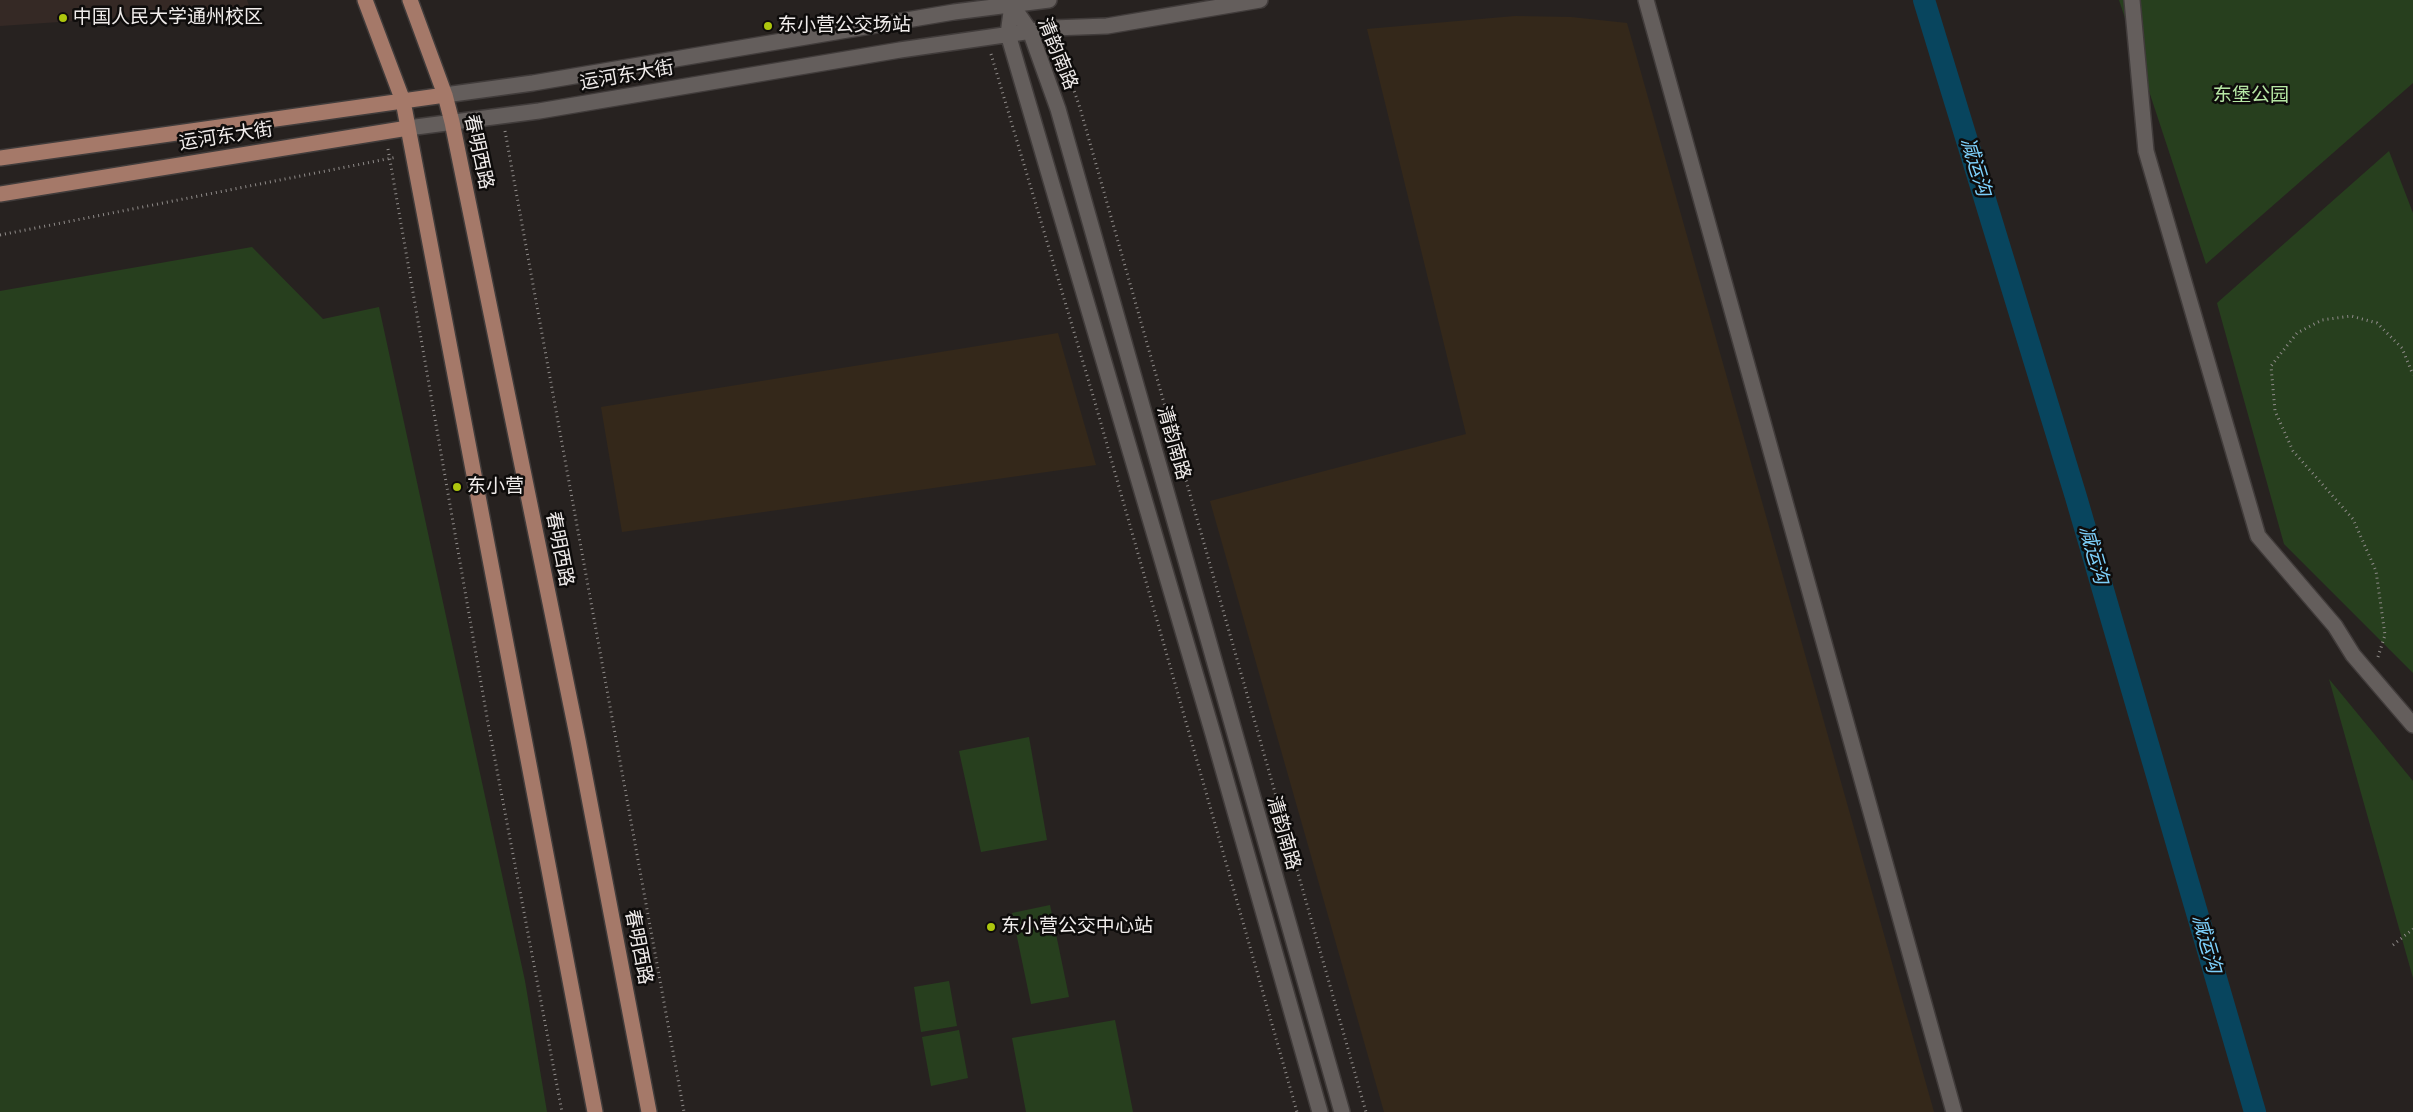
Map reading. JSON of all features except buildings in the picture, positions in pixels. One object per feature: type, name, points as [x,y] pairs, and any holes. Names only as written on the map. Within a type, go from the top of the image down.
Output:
[{"type":"main road","points":[[364,0],[403,101],[595,1112]]},
{"type":"main road","name":"春明西路","points":[[410,0],[445,95],[452,122],[578,740],[649,1112]]},
{"type":"main road","name":"运河东大街","points":[[0,158],[542,82],[954,12],[1049,0]]},
{"type":"main road","name":"运河东大街","points":[[0,194],[408,128],[539,111],[1008,34],[1053,28],[1107,26],[1260,0]]},
{"type":"main road","points":[[1646,0],[1954,1112]]},
{"type":"main road","points":[[2132,0],[2146,151],[2258,536],[2335,626],[2353,655],[2413,725]]},
{"type":"main road","name":"清韵南路","points":[[1012,5],[1030,31],[1058,109],[1342,1112]]},
{"type":"main road","name":"清韵南路","points":[[1012,5],[1008,34],[1194,668],[1320,1112]]},
{"type":"path","name":"清韵南路","points":[[1053,28],[1083,117],[1366,1112]]},
{"type":"path","points":[[986,38],[1094,399],[1297,1112]]},
{"type":"path","name":"春明西路","points":[[502,115],[684,1112]]},
{"type":"path","points":[[386,132],[488,723],[562,1112]]},
{"type":"path","points":[[0,235],[412,154]]},
{"type":"path","points":[[2372,677],[2385,635],[2376,571],[2353,519],[2293,451],[2275,411],[2271,366],[2297,333],[2322,320],[2350,316],[2377,323],[2402,348],[2413,375]]},
{"type":"path","points":[[2393,945],[2413,929]]},
{"type":"shaded area","name":"中国人民大学通州校区","points":[[0,0],[247,0],[250,9],[0,26]]},
{"type":"shaded area","points":[[1515,16],[1571,17],[1627,23],[1934,1112],[1384,1112],[1210,501],[1466,434],[1367,29]]},
{"type":"shaded area","points":[[1058,333],[1096,465],[622,532],[601,407]]},
{"type":"green space","name":"东堡公园","points":[[2119,0],[2413,0],[2413,83],[2206,264]]},
{"type":"green space","points":[[2389,151],[2413,213],[2413,673],[2284,544],[2217,303]]},
{"type":"green space","points":[[252,247],[323,319],[379,307],[525,981],[547,1112],[0,1112],[0,291]]},
{"type":"green space","points":[[2329,679],[2413,781],[2413,978]]},
{"type":"green space","points":[[1029,737],[1047,840],[981,852],[959,751]]},
{"type":"green space","points":[[1050,905],[1069,997],[1031,1004],[1012,913]]},
{"type":"green space","points":[[949,981],[957,1026],[921,1032],[914,987]]},
{"type":"green space","points":[[1115,1020],[1133,1112],[1026,1112],[1012,1038]]},
{"type":"green space","points":[[959,1030],[968,1078],[931,1086],[922,1037]]},
{"type":"waterway","name":"减运沟","points":[[1924,0],[2076,497],[2255,1112]]},
{"type":"place","name":"中国人民大学通州校区","points":[[63,18]]},
{"type":"place","name":"东小营公交场站","points":[[768,26]]},
{"type":"place","name":"东小营","points":[[457,487]]},
{"type":"place","name":"东小营公交中心站","points":[[991,927]]}]
